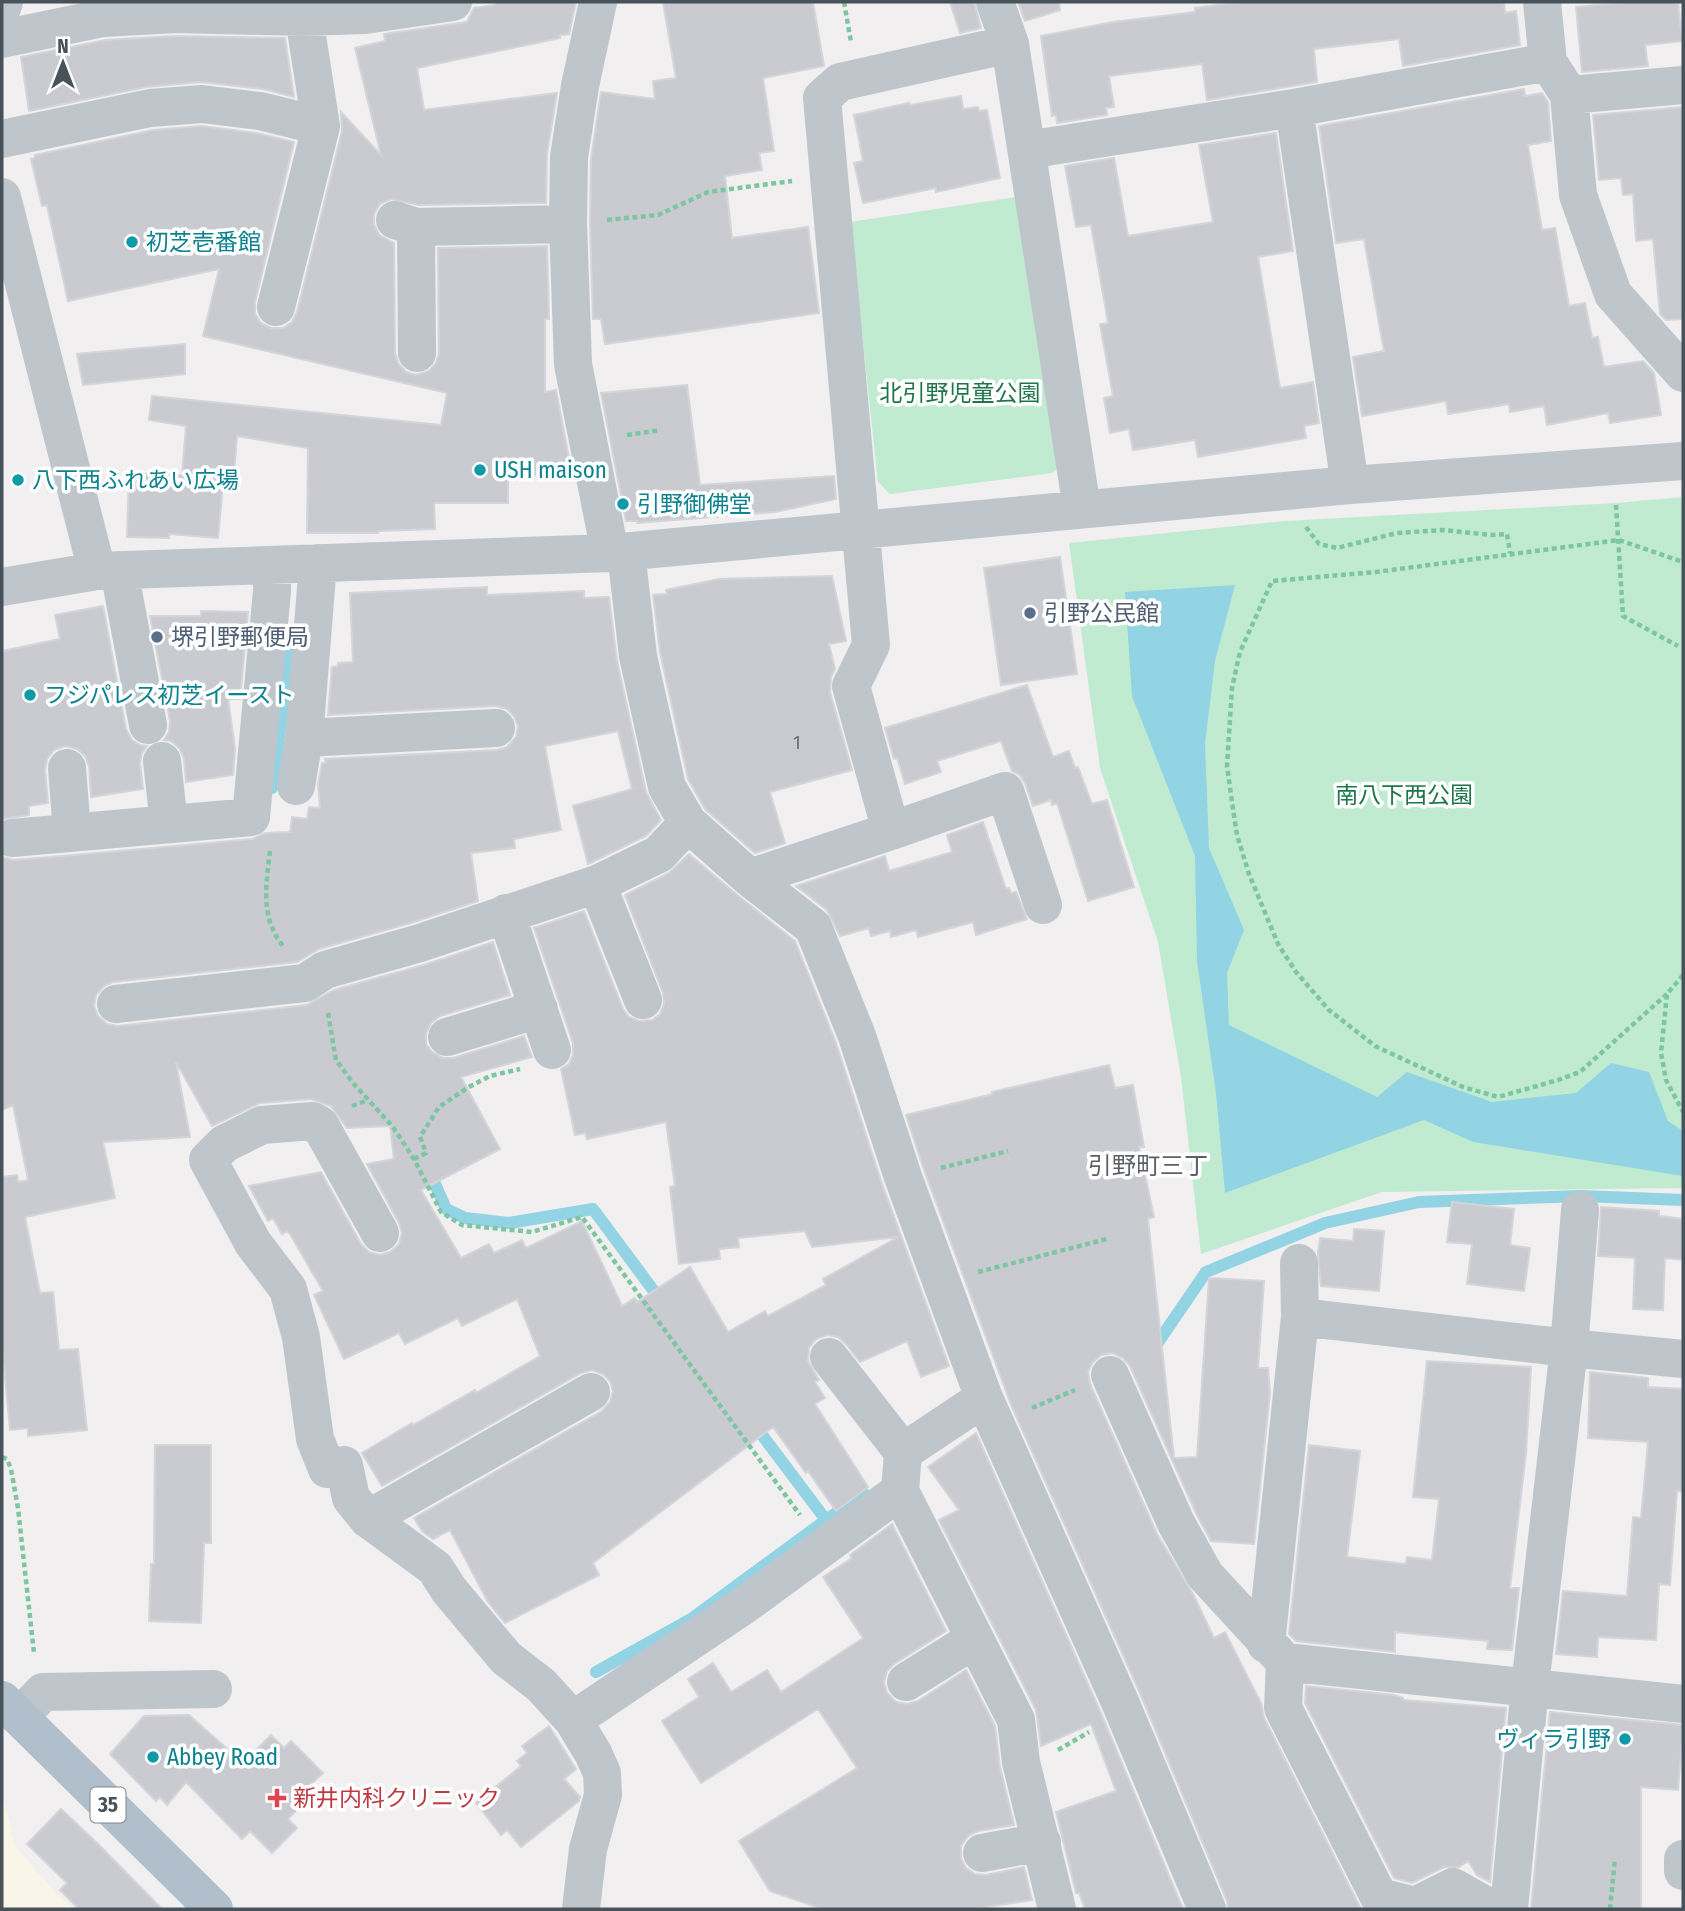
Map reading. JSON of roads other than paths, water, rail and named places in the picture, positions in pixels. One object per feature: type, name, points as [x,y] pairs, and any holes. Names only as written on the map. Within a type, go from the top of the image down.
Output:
[{"type":"main road","name":"35","points":[[21,1703],[214,1909]]},
{"type":"street","points":[[2,8],[4,2]]},
{"type":"street","points":[[2,39],[103,18],[176,14],[304,17],[365,15],[453,2]]},
{"type":"street","points":[[598,2],[580,86],[569,157],[568,224],[573,364],[618,553],[667,787],[688,823],[750,878],[813,927],[857,1036],[940,1282],[990,1411],[1120,1702],[1207,1909]]},
{"type":"street","points":[[995,2],[1010,44],[1082,509]]},
{"type":"street","points":[[1542,2],[1548,62],[1569,95],[1578,195],[1613,294],[1683,373]]},
{"type":"street","points":[[276,307],[321,127],[304,17]]},
{"type":"street","points":[[891,831],[851,686],[871,645],[822,98],[840,82],[1010,44]]},
{"type":"street","points":[[1027,150],[1294,108],[1548,62]]},
{"type":"street","points":[[1569,95],[1683,85]]},
{"type":"street","points":[[2,139],[150,108],[202,104],[260,111],[321,127]]},
{"type":"street","points":[[1294,108],[1350,485]]},
{"type":"street","points":[[2,197],[108,571],[148,725]]},
{"type":"street","points":[[417,353],[405,224],[568,224]]},
{"type":"street","points":[[2,587],[108,571],[618,553],[1350,485],[1683,461]]},
{"type":"street","points":[[296,786],[304,738],[318,563]]},
{"type":"street","points":[[12,838],[251,817],[272,591],[272,565]]},
{"type":"street","points":[[304,738],[496,728]]},
{"type":"street","points":[[162,761],[169,824]]},
{"type":"street","points":[[67,768],[72,833]]},
{"type":"street","points":[[750,878],[1005,791],[1043,905]]},
{"type":"street","points":[[116,1004],[305,983],[325,970],[420,943],[597,884],[659,853],[688,823]]},
{"type":"street","points":[[597,884],[643,1000]]},
{"type":"street","points":[[506,913],[539,1009],[538,1058]]},
{"type":"street","points":[[447,1037],[539,1009]]},
{"type":"street","points":[[380,1233],[320,1125],[313,1121],[262,1125],[223,1144],[208,1160],[253,1243],[288,1289],[300,1337],[315,1439],[327,1469],[344,1465],[351,1498],[368,1519],[435,1568],[449,1590],[506,1658],[541,1685],[573,1720],[593,1753],[602,1773],[603,1795],[587,1849],[582,1909]]},
{"type":"street","points":[[1510,1909],[1530,1686],[1569,1348],[1580,1210]]},
{"type":"street","points":[[1299,1263],[1300,1317],[1275,1653],[1283,1708],[1379,1897],[1415,1906],[1453,1887],[1492,1909]]},
{"type":"street","points":[[1300,1317],[1683,1359]]},
{"type":"street","points":[[830,1357],[903,1452],[900,1491],[1016,1720],[1021,1762],[1057,1909]]},
{"type":"street","points":[[1110,1375],[1176,1523],[1205,1575],[1275,1653],[1683,1704]]},
{"type":"street","points":[[368,1519],[591,1392]]},
{"type":"street","points":[[903,1452],[990,1411]]},
{"type":"street","points":[[573,1720],[743,1605],[900,1491]]},
{"type":"street","points":[[906,1682],[975,1639]]},
{"type":"street","points":[[21,1703],[213,1689]]},
{"type":"street","points":[[982,1853],[1042,1842]]},
{"type":"street","points":[[1683,1859],[1683,1871]]},
{"type":"water","points":[[1235,585],[1215,661],[1205,744],[1209,848],[1244,930],[1227,973],[1229,1025],[1377,1097],[1407,1072],[1492,1102],[1576,1093],[1611,1063],[1649,1072],[1668,1121],[1683,1131],[1683,1176],[1473,1142],[1424,1120],[1225,1193],[1216,1093],[1197,961],[1195,856],[1132,696],[1125,592]]},
{"type":"waterway","points":[[272,788],[291,649]]},
{"type":"waterway","points":[[428,1168],[446,1209],[465,1218],[509,1223],[593,1209],[662,1302]]},
{"type":"waterway","points":[[1152,1351],[1206,1272],[1325,1223],[1419,1202],[1581,1196],[1683,1200]]},
{"type":"waterway","points":[[753,1423],[826,1520],[864,1494]]},
{"type":"waterway","points":[[596,1672],[691,1619],[826,1520]]},
{"type":"place","name":"初芝壱番館","points":[[132,242]]},
{"type":"place","name":"USH maison","points":[[480,470]]},
{"type":"place","name":"八下西ふれあい広場","points":[[18,480]]},
{"type":"place","name":"引野御佛堂","points":[[623,504]]},
{"type":"place","name":"引野公民館","points":[[1030,613]]},
{"type":"place","name":"堺引野郵便局","points":[[157,637]]},
{"type":"place","name":"フジパレス初芝イースト","points":[[30,695]]},
{"type":"place","name":"ヴィラ引野","points":[[1625,1739]]},
{"type":"place","name":"Abbey Road","points":[[153,1757]]},
{"type":"place","name":"新井内科クリニック","points":[[277,1798]]},
{"type":"district","name":"引野町三丁","points":[[1148,1166]]},
{"type":"park label","name":"北引野児童公園","points":[[960,393]]},
{"type":"park label","name":"南八下西公園","points":[[1404,795]]}]
